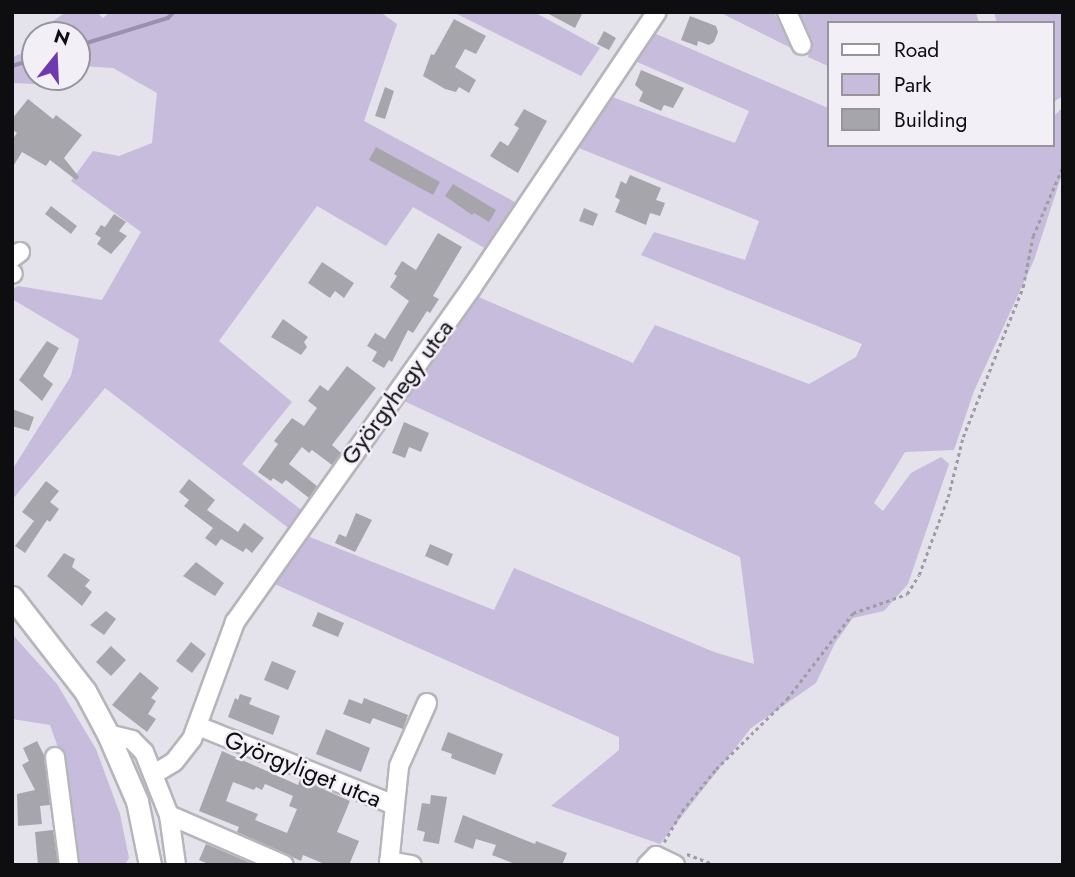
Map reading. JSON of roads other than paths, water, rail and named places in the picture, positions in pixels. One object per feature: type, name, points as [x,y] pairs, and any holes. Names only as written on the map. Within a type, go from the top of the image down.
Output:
[{"type":"main road","points":[[12,597],[77,680],[108,734],[137,802],[145,864]]},
{"type":"street","name":"Györgyhegy utca","points":[[154,774],[183,753],[198,726],[234,622],[472,287],[657,12]]},
{"type":"street","points":[[787,12],[802,45]]},
{"type":"street","points":[[395,805],[399,766],[427,703]]},
{"type":"street","name":"Györgyliget utca","points":[[198,726],[395,805],[389,863]]},
{"type":"street","points":[[108,734],[132,740],[144,752],[169,814],[176,865]]},
{"type":"street","points":[[55,757],[69,865]]},
{"type":"street","points":[[169,814],[284,865]]},
{"type":"street","points":[[651,860],[675,865]]},
{"type":"street","points":[[389,863],[412,865]]},
{"type":"waterway","points":[[91,42],[168,18],[174,12]]},
{"type":"waterway","points":[[12,66],[21,63]]}]
